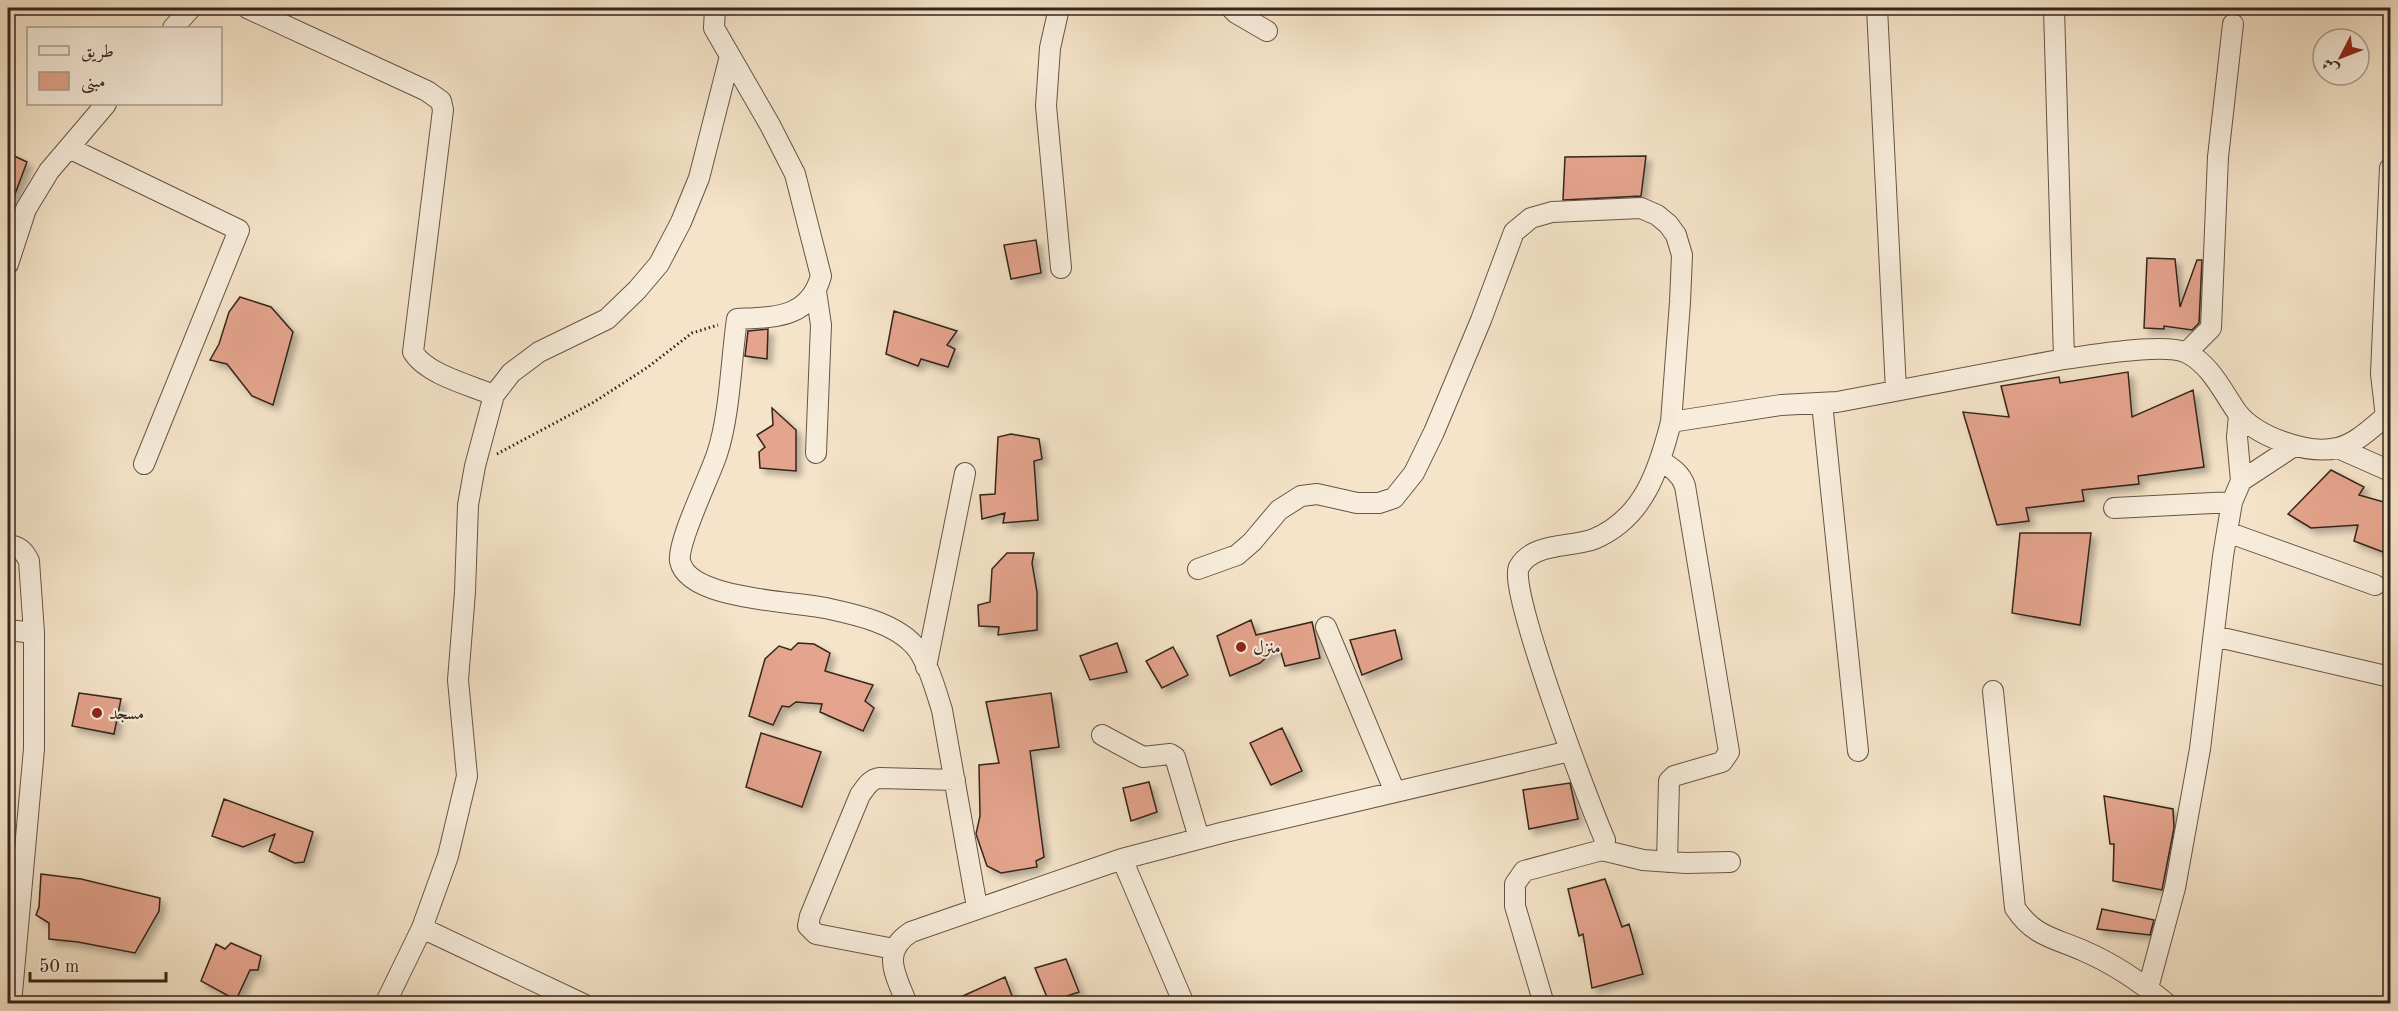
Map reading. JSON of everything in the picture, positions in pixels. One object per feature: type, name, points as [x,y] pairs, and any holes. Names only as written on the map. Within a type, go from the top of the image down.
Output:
[{"type":"street","points":[[174,27],[191,8]]},
{"type":"street","points":[[247,8],[427,91],[441,101],[443,110],[413,352],[419,362],[432,370],[494,395]]},
{"type":"street","points":[[715,8],[714,28],[770,125],[795,174],[821,276],[816,291],[807,303],[793,312],[772,317],[737,319],[718,452],[685,538],[680,553],[681,562],[692,578],[724,593],[829,608],[883,625],[915,646],[935,687],[942,710],[978,907]]},
{"type":"street","points":[[1059,8],[1050,48],[1047,106],[1061,267]]},
{"type":"street","points":[[1231,8],[1236,14],[1267,31]]},
{"type":"street","points":[[1877,8],[1896,390]]},
{"type":"street","points":[[2054,8],[2064,359]]},
{"type":"street","points":[[2187,352],[2211,328],[2218,157],[2234,24]]},
{"type":"street","points":[[385,1004],[422,928],[448,856],[467,776],[458,680],[465,592],[468,505],[475,466],[494,395],[511,373],[539,352],[607,319],[637,290],[659,264],[681,222],[699,178],[730,56]]},
{"type":"street","points":[[8,264],[26,209],[49,171],[105,105]]},
{"type":"street","points":[[69,148],[239,230],[144,464]]},
{"type":"street","points":[[1671,422],[1781,405],[1822,403],[2064,359],[2162,349],[2187,352],[2208,371],[2239,415],[2264,433],[2294,446],[2316,449],[2338,448],[2363,435],[2388,415],[2381,374],[2391,168]]},
{"type":"street","points":[[1198,569],[1237,555],[1252,542],[1279,510],[1301,496],[1317,494],[1357,503],[1379,503],[1394,498],[1414,473],[1434,432],[1481,320],[1514,232],[1530,218],[1552,212],[1641,208],[1657,215],[1677,235],[1682,255],[1671,422],[1661,461],[1650,487],[1613,529],[1593,539],[1540,550],[1528,557],[1518,568],[1517,585],[1570,751],[1605,840],[1602,850]]},
{"type":"street","points":[[816,291],[821,325],[816,453]]},
{"type":"street","points":[[1822,403],[1858,751]]},
{"type":"street","points":[[2148,988],[2164,936],[2182,852],[2200,748],[2227,532],[2232,502],[2241,481],[2237,437],[2239,415]]},
{"type":"street","points":[[2241,481],[2294,446]]},
{"type":"street","points":[[2338,448],[2391,471]]},
{"type":"street","points":[[1661,461],[1673,468],[1683,479],[1685,486],[1729,752],[1722,762],[1674,776],[1669,781],[1666,862]]},
{"type":"street","points":[[926,667],[965,473]]},
{"type":"street","points":[[2114,508],[2232,502]]},
{"type":"street","points":[[2227,532],[2375,585]]},
{"type":"street","points":[[8,545],[16,546],[25,553],[29,561],[34,633],[34,749],[24,874],[11,957],[11,1004]]},
{"type":"street","points":[[1326,627],[1395,792]]},
{"type":"street","points":[[8,630],[34,633]]},
{"type":"street","points":[[2214,636],[2391,677]]},
{"type":"street","points":[[1994,691],[2015,908],[2024,921],[2044,936],[2083,951],[2148,988],[2167,1004]]},
{"type":"street","points":[[1102,735],[1143,758],[1170,754],[1175,757],[1199,838]]},
{"type":"street","points":[[907,1004],[892,962],[894,949],[901,938],[911,932],[1122,859],[1199,838],[1570,751]]},
{"type":"street","points":[[894,949],[816,934],[808,926],[810,916],[860,795],[867,784],[880,778],[955,780]]},
{"type":"street","points":[[1544,1004],[1515,906],[1515,884],[1524,871],[1602,850],[1643,860],[1730,862]]},
{"type":"street","points":[[1122,859],[1184,1004]]},
{"type":"street","points":[[422,928],[583,1004]]},
{"type":"path","points":[[475,466],[594,402],[648,367],[692,333],[737,319]]},
{"type":"building","points":[[8,153],[27,162],[9,210],[8,210]]},
{"type":"building","points":[[1646,156],[1641,196],[1563,200],[1565,157]]},
{"type":"building","points":[[1036,240],[1041,273],[1011,279],[1004,245]]},
{"type":"building","points":[[2147,258],[2175,259],[2180,307],[2197,260],[2202,260],[2199,323],[2192,330],[2164,326],[2164,329],[2144,328]]},
{"type":"building","points":[[240,297],[271,307],[293,332],[273,405],[252,396],[227,364],[210,360],[219,344],[229,312]]},
{"type":"building","points":[[894,311],[957,331],[947,345],[955,349],[948,367],[921,359],[918,366],[886,354]]},
{"type":"building","points":[[768,329],[767,359],[745,356],[748,331]]},
{"type":"building","points":[[2128,372],[2132,417],[2193,390],[2204,467],[2138,476],[2139,484],[2082,490],[2084,501],[2026,508],[2029,521],[1997,525],[1963,412],[2009,417],[2001,386],[2059,377],[2060,383]]},
{"type":"building","points":[[772,408],[796,430],[796,471],[760,468],[759,452],[765,447],[757,435],[773,425]]},
{"type":"building","points":[[1011,434],[1039,439],[1042,459],[1034,461],[1038,520],[1003,523],[1005,513],[982,519],[980,495],[995,494],[998,437]]},
{"type":"building","points":[[2331,470],[2364,487],[2359,495],[2391,504],[2391,534],[2383,552],[2354,541],[2358,525],[2311,528],[2288,514]]},
{"type":"building","points":[[2020,533],[2091,533],[2080,625],[2012,613]]},
{"type":"building","points":[[1007,553],[1034,553],[1032,563],[1037,592],[1037,630],[998,635],[999,627],[979,626],[978,605],[990,602],[992,569]]},
{"type":"building","points":[[1251,620],[1256,635],[1312,622],[1320,658],[1285,666],[1279,646],[1260,663],[1230,676],[1217,636]]},
{"type":"building","points":[[1395,630],[1402,659],[1362,675],[1350,640]]},
{"type":"building","points":[[798,643],[814,644],[830,653],[825,671],[873,685],[865,701],[874,708],[863,731],[820,712],[822,704],[796,702],[789,707],[782,706],[773,725],[749,716],[765,659],[779,646],[791,650]]},
{"type":"building","points":[[1117,643],[1127,672],[1090,680],[1080,656]]},
{"type":"building","points":[[1173,647],[1188,675],[1162,688],[1146,661]]},
{"type":"building","name":"مسجد","points":[[79,693],[121,699],[114,734],[72,726]]},
{"type":"building","points":[[1051,693],[1059,747],[1030,751],[1044,857],[1036,861],[1037,867],[1001,873],[987,866],[976,834],[980,816],[979,765],[999,763],[986,702]]},
{"type":"building","points":[[1282,728],[1302,771],[1271,785],[1250,743]]},
{"type":"building","points":[[761,733],[821,752],[802,807],[746,787]]},
{"type":"building","points":[[1149,782],[1157,812],[1131,821],[1123,788]]},
{"type":"building","points":[[1570,783],[1578,819],[1529,829],[1523,790]]},
{"type":"building","points":[[2104,796],[2173,809],[2174,828],[2162,890],[2113,881],[2114,844],[2110,844]]},
{"type":"building","points":[[224,799],[313,832],[304,862],[295,863],[269,851],[275,834],[243,847],[212,836]]},
{"type":"building","points":[[41,874],[81,879],[160,898],[159,911],[135,953],[49,939],[49,923],[36,915],[39,907]]},
{"type":"building","points":[[1605,879],[1622,927],[1629,924],[1643,974],[1592,988],[1583,934],[1579,936],[1568,889]]},
{"type":"building","points":[[2102,909],[2154,920],[2150,935],[2097,929]]},
{"type":"building","points":[[231,943],[261,956],[258,970],[250,970],[236,1000],[201,981],[216,944],[225,949]]},
{"type":"building","points":[[1066,959],[1079,992],[1049,1002],[1035,968]]},
{"type":"building","points":[[1005,977],[1015,1004],[945,1004]]},
{"type":"place","name":"منزل","points":[[1241,647]]},
{"type":"place","name":"مسجد","points":[[97,713]]}]
